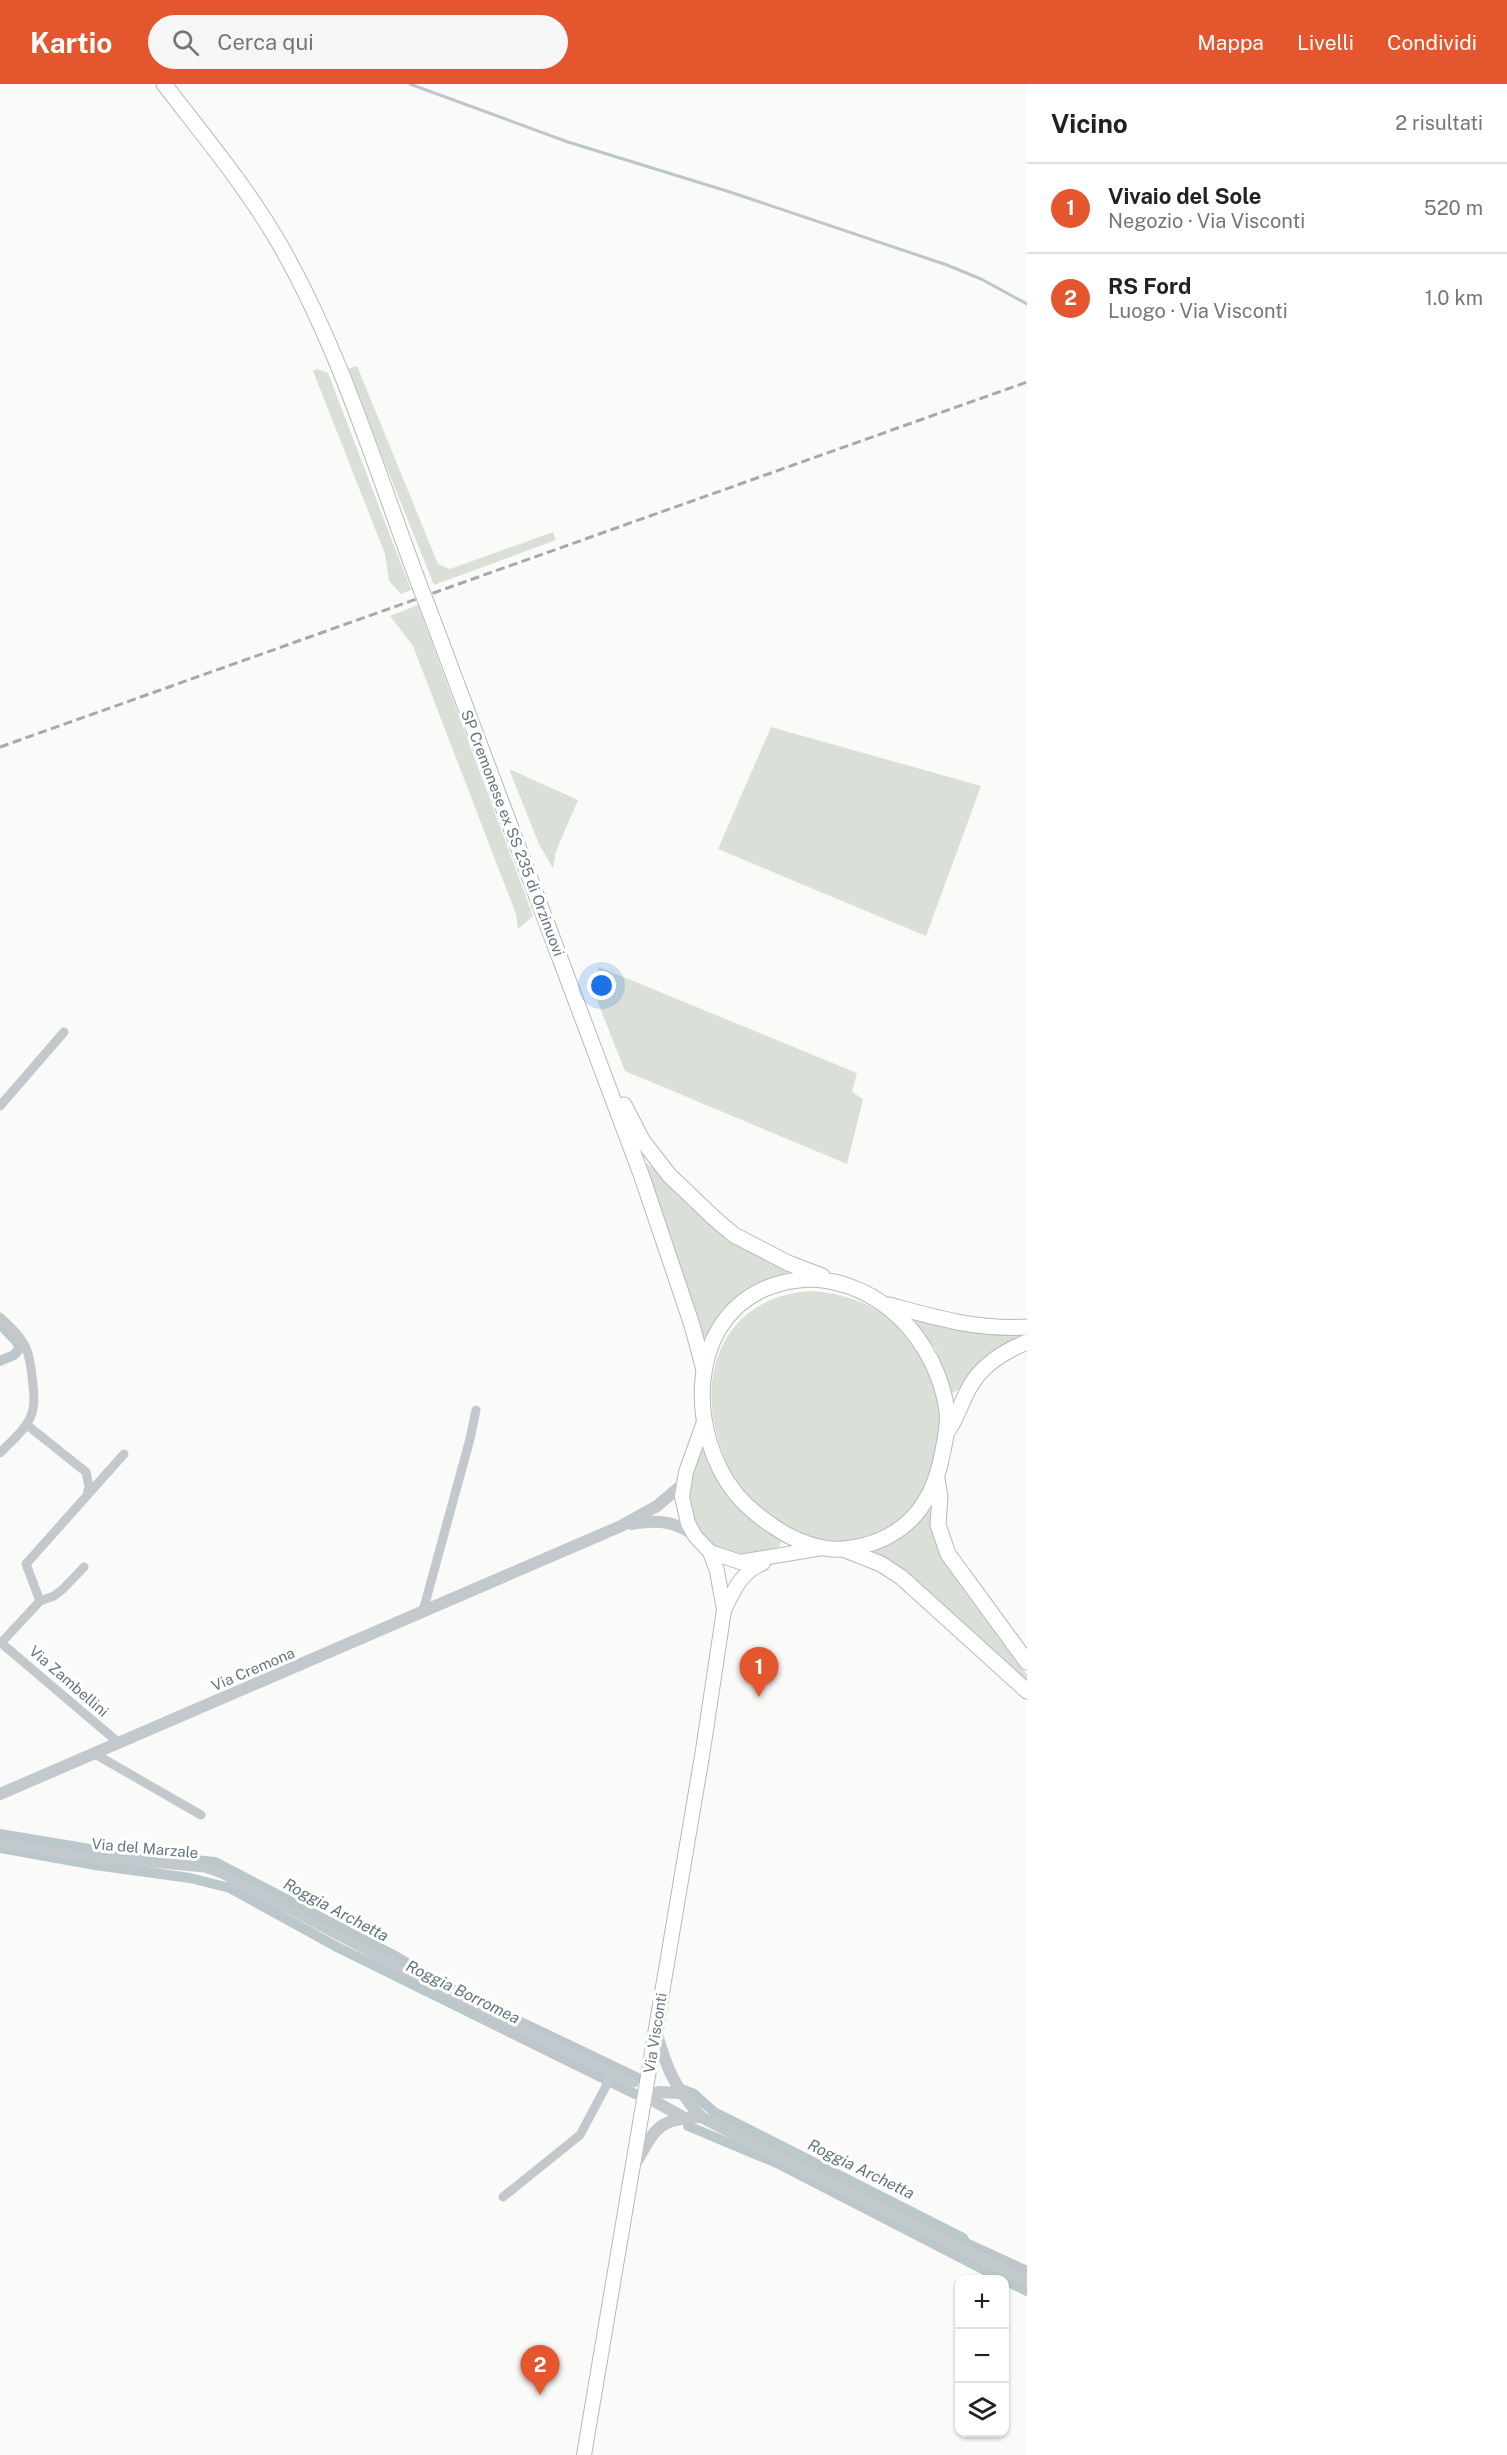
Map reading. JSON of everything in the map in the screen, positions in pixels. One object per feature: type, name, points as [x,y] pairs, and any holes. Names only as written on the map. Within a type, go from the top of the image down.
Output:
[{"type":"main road","name":"SP Cremonese ex SS 235 di Orzinuovi","points":[[164,84],[260,212],[300,282],[324,333],[598,1059]]},
{"type":"main road","points":[[598,1059],[642,1140],[669,1175],[689,1195],[734,1235],[788,1263],[814,1271],[833,1282]]},
{"type":"main road","points":[[598,1059],[641,1174],[692,1325],[704,1370]]},
{"type":"main road","points":[[704,1422],[719,1466],[735,1493],[756,1514],[788,1536],[823,1547],[843,1549],[861,1546],[897,1531],[912,1519],[926,1502],[937,1479],[947,1432],[947,1412],[937,1372],[928,1352],[908,1325],[882,1303],[858,1290],[833,1282],[808,1279],[786,1282],[764,1289],[742,1302],[721,1325],[708,1354],[704,1370],[704,1422],[683,1484],[684,1509],[695,1536],[710,1552],[717,1571],[724,1610]]},
{"type":"main road","points":[[882,1303],[970,1326],[1001,1329],[1027,1327]]},
{"type":"main road","points":[[947,1432],[957,1418],[970,1385],[984,1368],[1012,1348],[1027,1342]]},
{"type":"main road","points":[[937,1479],[938,1525],[948,1554],[1027,1662]]},
{"type":"main road","points":[[710,1552],[740,1562],[778,1557],[823,1547]]},
{"type":"main road","points":[[843,1549],[881,1564],[901,1577],[1027,1691]]},
{"type":"main road","points":[[724,1610],[744,1575],[752,1567],[778,1557]]},
{"type":"main road","name":"Via Visconti","points":[[584,2455],[703,1750],[724,1610]]},
{"type":"street","points":[[0,1106],[64,1032]]},
{"type":"street","points":[[0,1317],[18,1333],[28,1350],[34,1400],[33,1412],[27,1425],[0,1453]]},
{"type":"street","points":[[423,1611],[476,1410]]},
{"type":"street","points":[[27,1425],[86,1472],[89,1488],[87,1498]]},
{"type":"street","points":[[40,1601],[26,1564],[124,1454]]},
{"type":"street","name":"Via Cremona","points":[[0,1794],[621,1526],[657,1506],[683,1484]]},
{"type":"street","name":"Via Cremona","points":[[621,1526],[663,1521],[683,1527],[695,1536]]},
{"type":"street","points":[[1,1642],[40,1601],[54,1596],[84,1567]]},
{"type":"street","name":"Via Zambellini","points":[[1,1642],[119,1743]]},
{"type":"street","points":[[95,1754],[201,1815]]},
{"type":"street","name":"Via del Marzale","points":[[0,1843],[84,1857],[205,1868],[222,1874],[399,1968],[634,2083]]},
{"type":"street","points":[[655,2028],[666,2069],[680,2093],[701,2117],[1027,2281]]},
{"type":"street","points":[[503,2197],[580,2135],[613,2073]]},
{"type":"street","points":[[645,2096],[659,2092],[680,2093]]},
{"type":"street","points":[[645,2096],[684,2117]]},
{"type":"street","points":[[634,2166],[653,2132],[672,2119],[701,2117]]},
{"type":"shaded area","points":[[357,366],[438,564],[450,569],[553,532],[556,540],[434,585],[347,369]]},
{"type":"shaded area","points":[[317,369],[328,373],[411,590],[401,594],[389,581],[385,554],[313,371]]},
{"type":"shaded area","points":[[418,605],[533,916],[518,929],[516,914],[413,646],[390,616]]},
{"type":"shaded area","points":[[771,727],[981,786],[926,936],[718,849]]},
{"type":"shaded area","points":[[509,769],[578,800],[556,851],[553,868],[539,844]]},
{"type":"shaded area","points":[[599,967],[857,1073],[852,1092],[863,1099],[847,1164],[625,1071],[591,985]]},
{"type":"shaded area","points":[[645,1163],[652,1167],[689,1206],[718,1229],[789,1271],[760,1283],[736,1297],[702,1339]]},
{"type":"shaded area","points":[[811,1291],[835,1294],[877,1310],[909,1337],[931,1376],[945,1426],[944,1437],[927,1490],[918,1506],[890,1530],[843,1545],[825,1542],[790,1528],[771,1518],[754,1505],[733,1478],[714,1425],[711,1397],[714,1371],[722,1346],[736,1325],[755,1308],[780,1297]]},
{"type":"shaded area","points":[[920,1319],[958,1329],[1021,1334],[1022,1336],[962,1388],[952,1393],[935,1348],[916,1324]]},
{"type":"shaded area","points":[[701,1449],[707,1454],[753,1521],[781,1541],[780,1546],[751,1557],[722,1552],[707,1541],[694,1522],[689,1501],[688,1485]]},
{"type":"shaded area","points":[[931,1509],[933,1534],[942,1558],[1027,1675],[1027,1685],[874,1554],[874,1550],[899,1537]]},
{"type":"waterway","points":[[410,84],[568,142],[730,192],[947,265],[981,279],[1027,304]]},
{"type":"waterway","name":"Roggia Archetta","points":[[0,1324],[20,1348],[14,1355],[0,1361]]},
{"type":"waterway","name":"Roggia Archetta","points":[[0,1834],[102,1851],[215,1862],[397,1957],[450,1988],[638,2078]]},
{"type":"waterway","name":"Roggia Borromea","points":[[0,1848],[95,1865],[190,1878],[230,1888],[339,1948],[635,2094]]},
{"type":"waterway","name":"Roggia Archetta","points":[[684,2090],[694,2094],[714,2112],[963,2238],[966,2243],[1027,2271]]},
{"type":"waterway","name":"Roggia Borromea","points":[[688,2126],[779,2164],[994,2275]]},
{"type":"waterway","name":"Roggia Borromea","points":[[1009,2282],[1027,2291]]},
{"type":"railway","points":[[0,747],[1027,382]]},
{"type":"place","name":"Vivaio del Sole","points":[[759,1697]]},
{"type":"place","name":"RS Ford","points":[[540,2395]]}]
